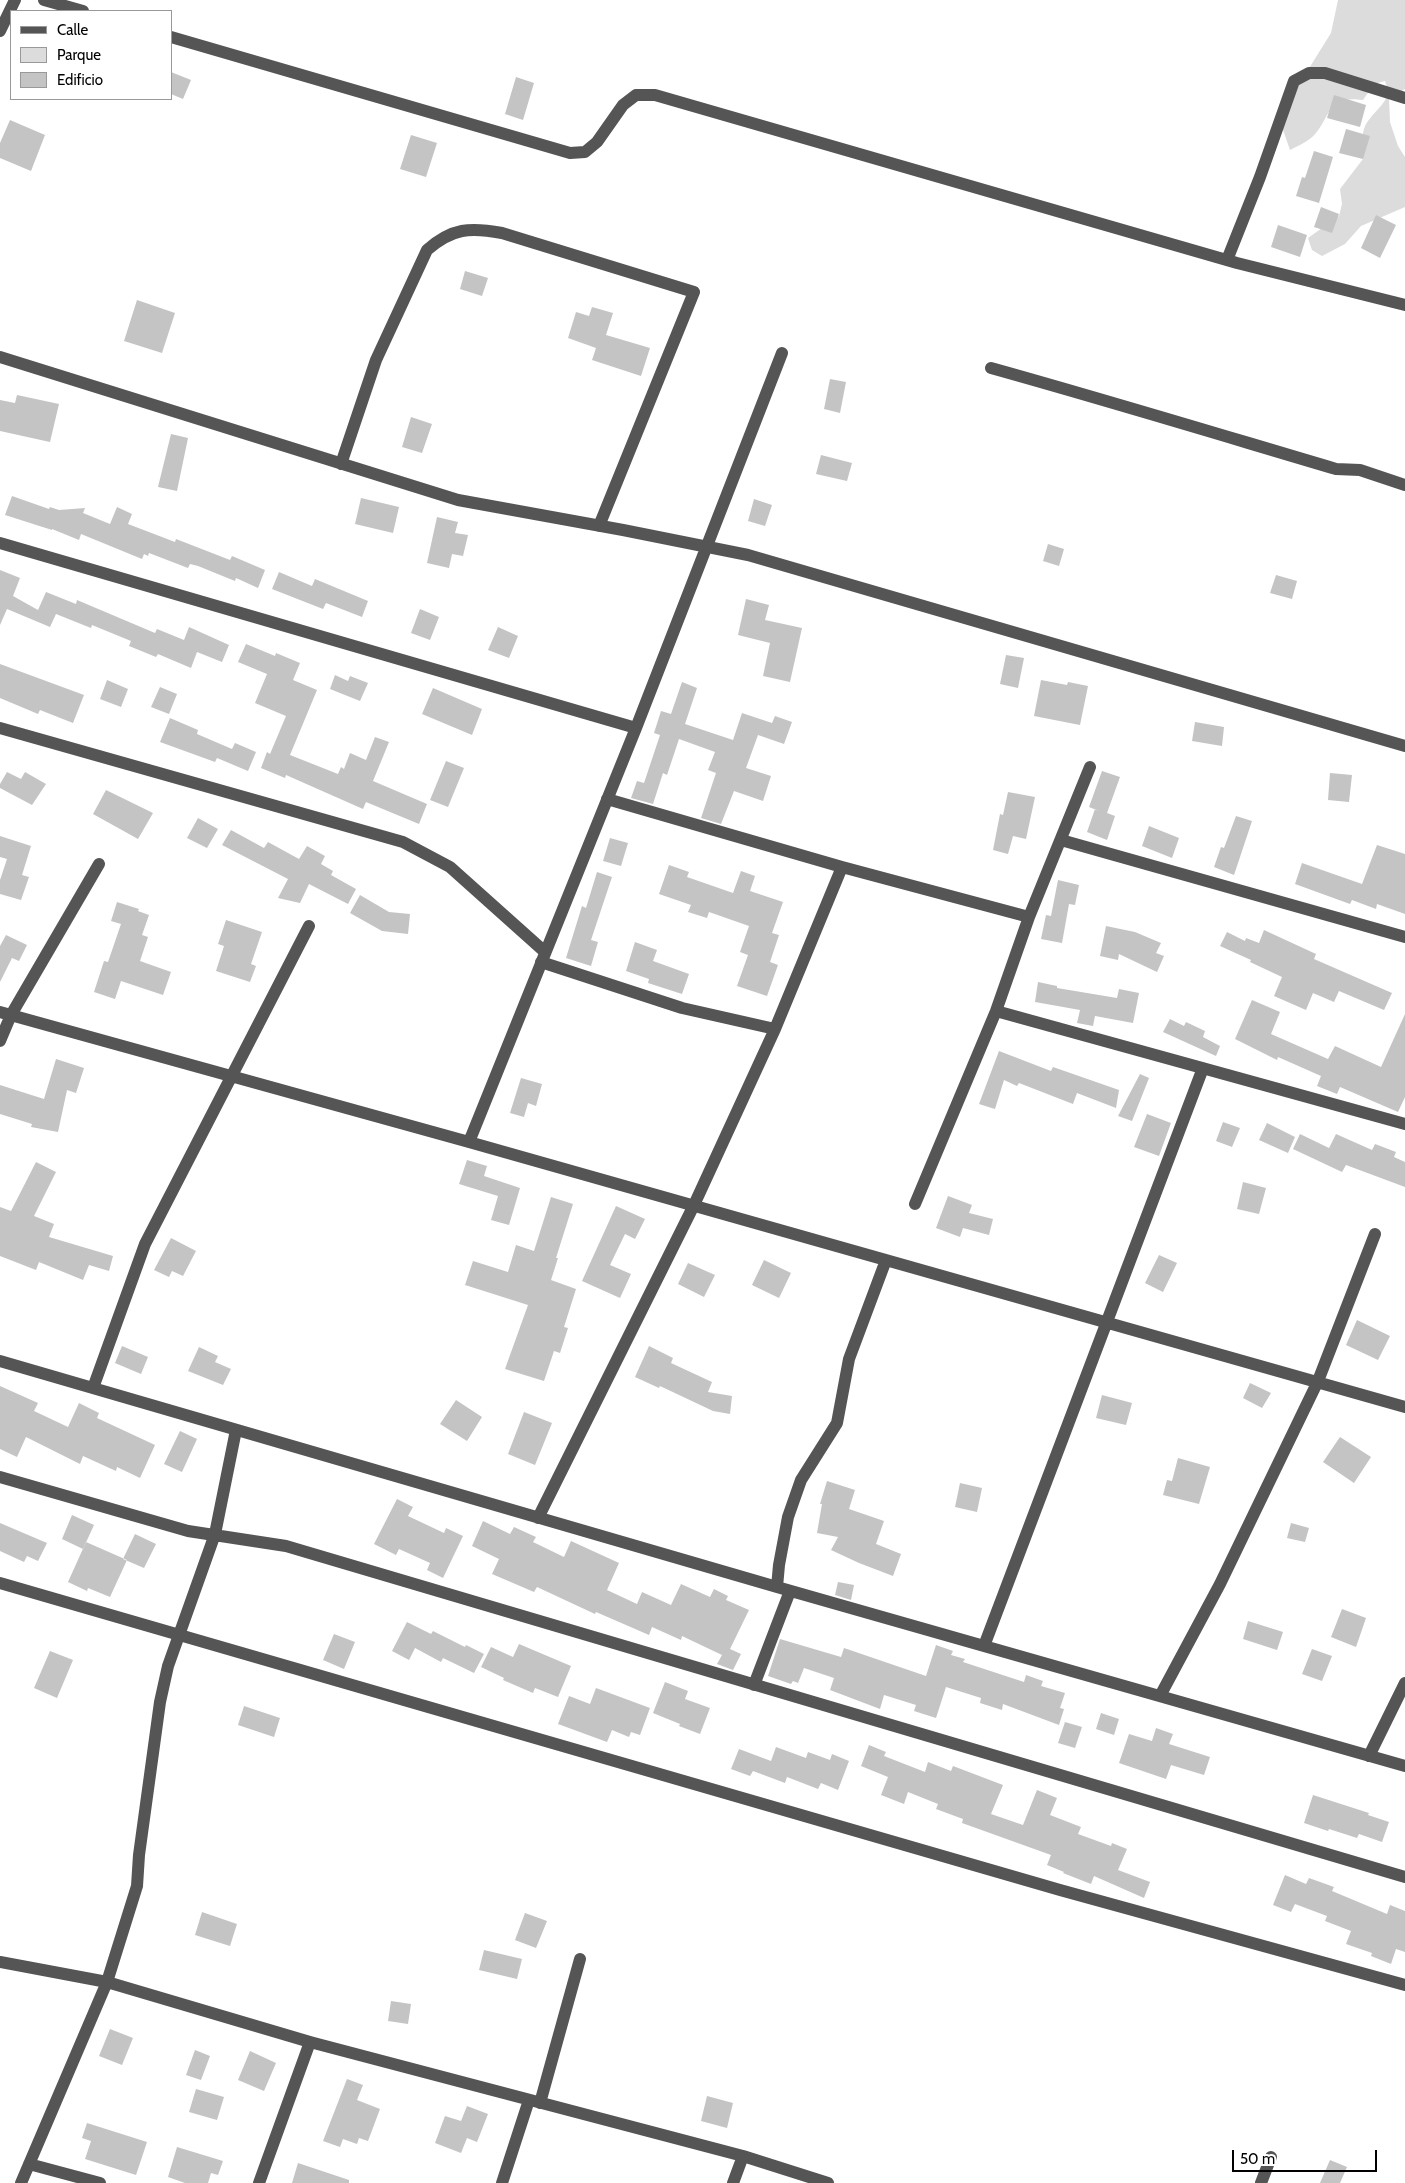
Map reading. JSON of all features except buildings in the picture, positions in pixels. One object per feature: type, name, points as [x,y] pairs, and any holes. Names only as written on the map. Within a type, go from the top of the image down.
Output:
[{"type":"street","points":[[44,0],[79,10]]},
{"type":"street","points":[[0,31],[10,10]]},
{"type":"street","points":[[172,37],[570,153],[585,152],[597,142],[622,105],[636,95],[655,95],[1226,260],[1405,305]]},
{"type":"street","points":[[1226,260],[1260,177],[1294,81],[1309,73],[1325,73],[1405,98]]},
{"type":"street","points":[[341,464],[376,360],[427,250],[439,239],[456,232],[477,228],[502,233],[694,292],[599,526]]},
{"type":"street","points":[[469,1142],[636,728],[782,353]]},
{"type":"street","points":[[0,357],[458,500],[748,555],[1405,746]]},
{"type":"street","points":[[991,368],[1127,406],[1173,422],[1336,469],[1360,470],[1405,485]]},
{"type":"street","points":[[0,543],[636,728]]},
{"type":"street","points":[[0,728],[403,842],[450,866],[543,957],[682,1008],[775,1029]]},
{"type":"street","points":[[915,1204],[996,1011],[1028,917],[1090,767]]},
{"type":"street","points":[[607,799],[1028,917]]},
{"type":"street","points":[[1061,840],[1405,937]]},
{"type":"street","points":[[0,1041],[6,1014],[99,864]]},
{"type":"street","points":[[538,1518],[694,1205],[775,1029],[842,866]]},
{"type":"street","points":[[93,1388],[145,1244],[309,926]]},
{"type":"street","points":[[996,1011],[1405,1124]]},
{"type":"street","points":[[6,1014],[232,1075],[1405,1407]]},
{"type":"street","points":[[984,1646],[1203,1068]]},
{"type":"street","points":[[1160,1696],[1220,1584],[1318,1381],[1375,1234]]},
{"type":"street","points":[[777,1588],[778,1565],[788,1517],[801,1480],[837,1423],[849,1359],[886,1260]]},
{"type":"street","points":[[0,1362],[777,1588],[1405,1766]]},
{"type":"street","points":[[21,2183],[107,1982],[138,1886],[140,1856],[160,1702],[168,1666],[215,1534],[236,1430]]},
{"type":"street","points":[[0,1477],[188,1531],[286,1546],[1405,1877]]},
{"type":"street","points":[[0,1583],[1060,1890],[1405,1985]]},
{"type":"street","points":[[754,1685],[790,1591]]},
{"type":"street","points":[[1369,1756],[1405,1683]]},
{"type":"street","points":[[502,2183],[534,2101],[580,1959]]},
{"type":"street","points":[[0,1962],[107,1982],[310,2042],[743,2156],[828,2183]]},
{"type":"street","points":[[259,2183],[310,2042]]},
{"type":"street","points":[[733,2183],[743,2156]]},
{"type":"street","points":[[1261,2183],[1271,2157]]},
{"type":"street","points":[[29,2164],[100,2183]]},
{"type":"green space","points":[[1338,0],[1405,0],[1405,89],[1389,98],[1390,122],[1398,146],[1405,157],[1405,207],[1361,226],[1345,244],[1322,256],[1312,250],[1308,238],[1339,216],[1342,204],[1340,189],[1363,159],[1362,139],[1365,125],[1389,93],[1385,81],[1374,84],[1363,100],[1350,99],[1341,101],[1330,110],[1311,138],[1290,150],[1282,127],[1288,102],[1331,33]]}]
